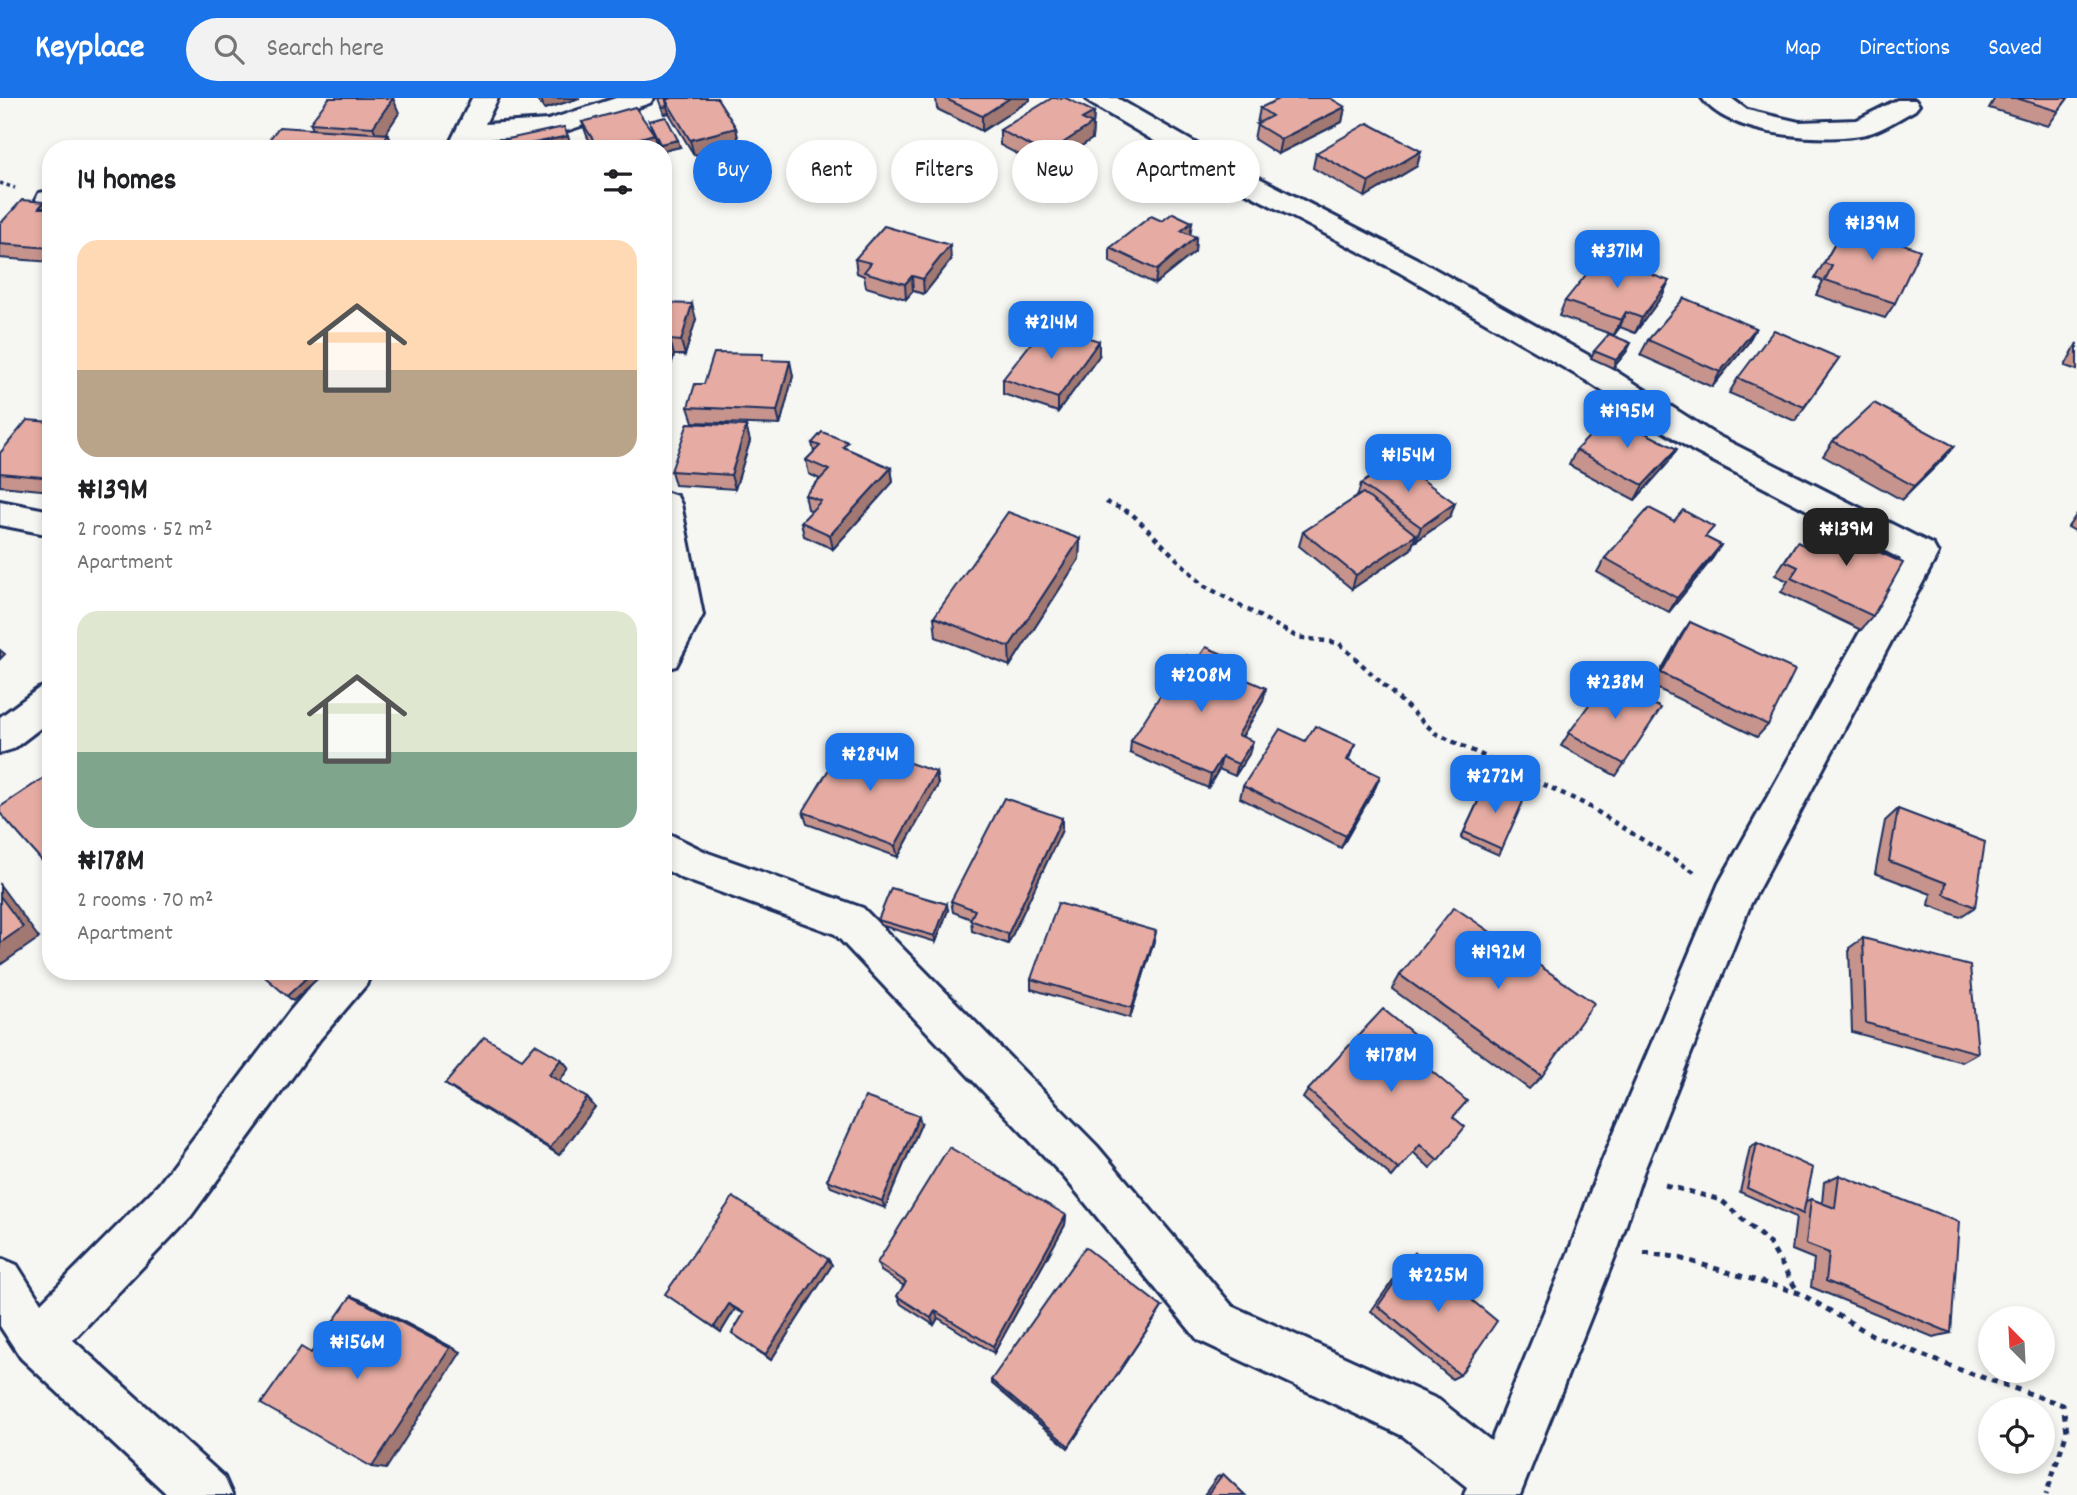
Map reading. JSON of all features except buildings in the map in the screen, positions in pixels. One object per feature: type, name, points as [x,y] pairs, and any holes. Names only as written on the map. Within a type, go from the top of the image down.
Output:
[{"type":"street","points":[[465,140],[485,98]]},
{"type":"street","points":[[465,140],[551,128],[640,98]]},
{"type":"street","points":[[672,853],[695,866],[849,921],[1081,1162],[1215,1323],[1421,1418],[1495,1488],[1595,1246],[1620,1173],[1733,896],[1921,554],[1703,442],[1598,374],[1407,265],[1219,168],[1099,98]]},
{"type":"street","points":[[1715,98],[1738,115],[1799,130],[1862,127],[1906,105]]},
{"type":"street","points":[[0,513],[42,521]]},
{"type":"street","points":[[672,543],[685,615],[672,639]]},
{"type":"street","points":[[0,738],[42,706]]},
{"type":"street","points":[[38,1340],[175,1200],[305,1025],[343,980]]},
{"type":"street","points":[[0,1282],[38,1340],[206,1495]]},
{"type":"path","points":[[1106,502],[1131,513],[1203,585],[1297,637],[1339,643],[1435,733],[1585,804],[1733,896]]},
{"type":"path","points":[[1620,1173],[1721,1200],[1769,1243],[1799,1293]]},
{"type":"path","points":[[1595,1246],[1676,1257],[1799,1293],[1872,1335],[2063,1405],[2067,1431],[2046,1495]]}]
